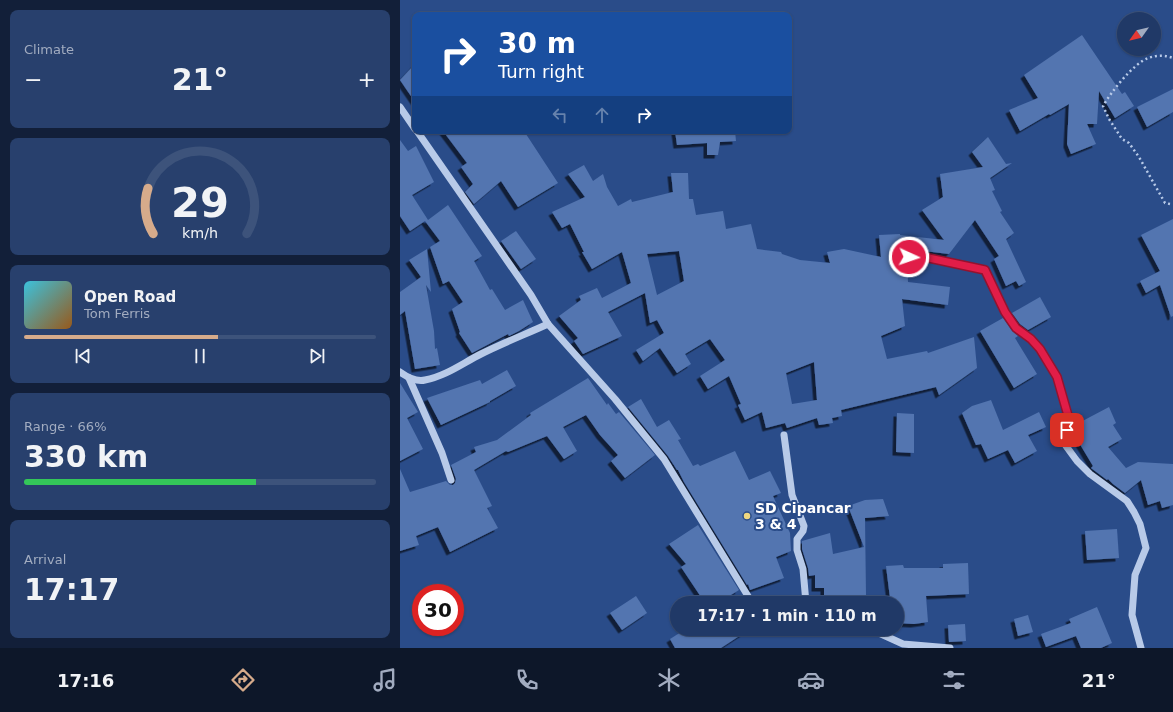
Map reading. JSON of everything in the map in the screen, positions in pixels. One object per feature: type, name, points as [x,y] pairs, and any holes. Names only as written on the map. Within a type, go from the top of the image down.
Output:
[{"type":"street","points":[[400,107],[412,124]]},
{"type":"street","points":[[419,134],[531,295],[548,324],[615,399],[664,459],[749,596]]},
{"type":"street","points":[[909,257],[915,255],[985,270],[1005,312],[1016,328],[1031,339],[1049,361],[1057,377],[1069,419],[1065,442],[1066,446],[1077,461],[1090,474],[1126,501],[1140,524],[1146,548],[1135,575],[1132,615],[1141,648]]},
{"type":"street","points":[[400,372],[409,378],[418,381],[447,373],[480,354],[548,324]]},
{"type":"street","points":[[409,378],[442,453],[451,480]]},
{"type":"street","points":[[784,435],[792,495],[804,526],[804,531],[797,539],[797,550],[803,569],[805,596]]},
{"type":"street","points":[[884,636],[903,644],[950,648]]},
{"type":"path","points":[[1170,204],[1165,203],[1139,157],[1129,143],[1122,139],[1109,119],[1103,106],[1107,98],[1129,73],[1146,59],[1156,56],[1167,56],[1173,58]]},
{"type":"building","points":[[1082,35],[1122,94],[1125,92],[1134,106],[1115,118],[1099,91],[1097,124],[1087,124],[1096,144],[1071,154],[1067,144],[1069,104],[1020,131],[1009,110],[1038,98],[1024,75]]},
{"type":"building","points":[[412,67],[412,98],[400,80]]},
{"type":"building","points":[[1173,89],[1173,112],[1147,127],[1137,107]]},
{"type":"building","points":[[445,134],[526,134],[558,183],[518,207],[501,181],[474,204],[465,192],[473,184],[461,167],[467,163]]},
{"type":"building","points":[[675,134],[735,134],[736,141],[720,142],[718,155],[707,155],[707,143],[677,145]]},
{"type":"building","points":[[988,137],[1006,164],[1012,163],[990,178],[995,190],[992,191],[1002,211],[1000,212],[1014,233],[1006,239],[1026,282],[1019,286],[1016,281],[1006,286],[994,259],[999,256],[975,220],[949,254],[907,249],[904,259],[907,262],[908,282],[950,287],[948,305],[902,299],[905,326],[881,336],[887,359],[927,351],[928,353],[974,337],[977,368],[939,395],[936,387],[841,410],[842,416],[832,418],[833,423],[819,425],[817,418],[787,428],[785,423],[766,428],[762,412],[745,420],[738,405],[741,404],[729,376],[708,389],[700,376],[725,360],[710,339],[685,354],[691,364],[677,373],[660,348],[643,361],[636,350],[664,333],[657,320],[650,323],[645,293],[608,312],[622,336],[583,354],[574,341],[578,338],[559,316],[581,300],[579,296],[597,288],[602,298],[631,283],[622,252],[592,269],[582,252],[584,252],[570,224],[562,228],[552,212],[585,197],[568,174],[584,165],[593,181],[603,174],[607,187],[618,206],[631,199],[632,202],[673,192],[671,173],[688,173],[689,199],[693,199],[696,215],[723,211],[726,229],[751,224],[757,249],[781,252],[782,254],[800,260],[830,263],[827,252],[844,249],[881,257],[879,235],[900,234],[944,240],[922,210],[943,197],[940,174],[983,167],[972,152]],"holes":[[[679,251],[684,281],[657,295],[647,254]],[[814,362],[817,400],[792,404],[786,373]]]},
{"type":"building","points":[[400,140],[408,151],[416,146],[434,182],[412,195],[428,220],[448,205],[482,256],[474,261],[490,290],[492,289],[505,310],[523,300],[533,322],[519,331],[509,336],[508,334],[472,353],[459,333],[460,332],[452,309],[463,302],[449,281],[443,284],[430,247],[440,241],[425,221],[410,231],[400,216]]},
{"type":"building","points":[[1173,219],[1173,316],[1171,317],[1160,285],[1146,293],[1140,281],[1160,271],[1141,235]]},
{"type":"building","points":[[516,231],[536,259],[521,269],[501,241]]},
{"type":"building","points":[[427,249],[431,292],[426,285],[434,331],[435,349],[437,348],[440,365],[415,369],[405,311],[400,315],[400,292],[421,277],[409,260]]},
{"type":"building","points":[[1040,297],[1051,317],[1028,330],[1020,324],[1012,313]]},
{"type":"building","points":[[1003,318],[1012,331],[1018,336],[1015,338],[1037,374],[1014,388],[980,331]]},
{"type":"building","points":[[507,370],[516,386],[490,402],[441,425],[427,398],[480,380],[482,384]]},
{"type":"building","points":[[588,378],[607,405],[608,403],[616,414],[619,412],[655,455],[625,478],[611,461],[618,455],[600,435],[586,415],[563,427],[577,451],[564,459],[547,436],[508,452],[506,451],[474,470],[492,506],[487,508],[498,528],[450,552],[438,527],[416,536],[419,545],[400,551],[400,469],[410,492],[446,481],[450,485],[453,485],[456,479],[451,465],[476,452],[474,447],[497,440],[531,415],[530,413]]},
{"type":"building","points":[[400,383],[418,412],[407,418],[423,449],[400,461]]},
{"type":"building","points":[[641,399],[657,427],[669,420],[681,439],[678,440],[693,466],[698,464],[700,466],[735,451],[749,480],[770,471],[781,493],[773,496],[790,533],[791,551],[776,557],[784,578],[750,590],[748,584],[747,585],[678,470],[628,407]]},
{"type":"building","points":[[991,400],[1003,430],[1039,412],[1046,427],[1028,435],[1037,451],[1015,463],[1008,450],[988,459],[981,444],[976,445],[962,413],[972,406]]},
{"type":"building","points":[[1109,407],[1116,423],[1113,425],[1122,439],[1108,447],[1126,468],[1138,462],[1173,464],[1173,505],[1162,508],[1160,501],[1148,505],[1141,480],[1125,493],[1108,479],[1107,480],[1091,468],[1093,466],[1072,431],[1073,426]]},
{"type":"building","points":[[897,413],[914,414],[914,453],[896,452]]},
{"type":"building","points":[[883,499],[889,516],[865,518],[866,596],[824,596],[824,588],[815,588],[815,575],[809,576],[802,549],[802,541],[830,533],[833,554],[864,547],[848,506],[865,500]]},
{"type":"building","points":[[698,525],[739,590],[729,596],[700,596],[681,567],[686,564],[669,544]]},
{"type":"building","points":[[1117,529],[1119,558],[1087,560],[1085,531]]},
{"type":"building","points":[[968,563],[969,594],[926,596],[928,622],[904,623],[904,596],[890,596],[886,566],[903,565],[904,568],[943,568],[943,564]]},
{"type":"building","points":[[636,596],[647,613],[622,630],[610,613]]},
{"type":"building","points":[[1097,607],[1112,643],[1101,648],[1081,648],[1076,636],[1046,647],[1041,634],[1071,623],[1069,619]]},
{"type":"building","points":[[1028,615],[1033,632],[1018,636],[1014,619]]},
{"type":"building","points":[[965,624],[966,641],[949,642],[948,625]]},
{"type":"building","points":[[675,636],[739,636],[721,648],[675,648],[670,639]]},
{"type":"place","name":"SD Cipancar 3 & 4","points":[[747,516]]},
{"type":"route","points":[[909,257],[915,255],[950,264],[969,266],[985,270],[1005,312],[1016,328],[1031,339],[1049,361],[1057,377],[1069,419],[1067,430]]}]
